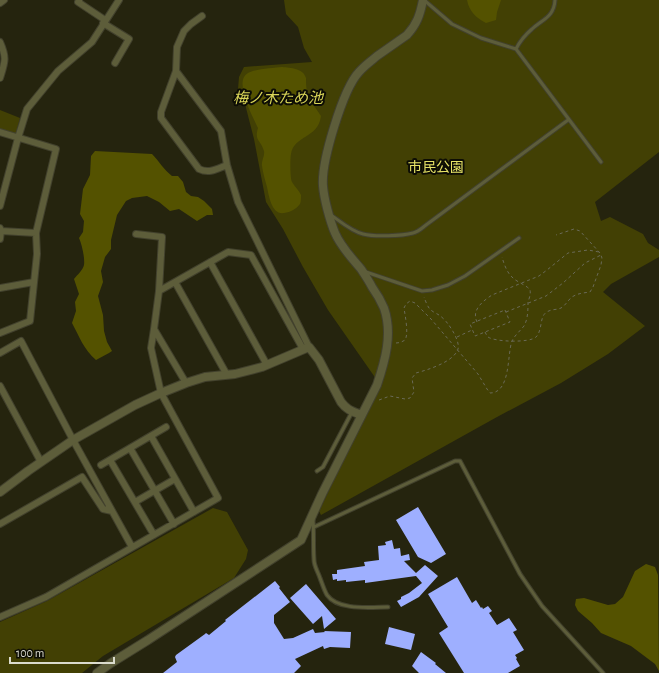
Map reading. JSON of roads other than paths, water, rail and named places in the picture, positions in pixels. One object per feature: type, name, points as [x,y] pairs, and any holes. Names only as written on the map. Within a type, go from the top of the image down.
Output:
[{"type":"street","points":[[0,3],[4,0]]},
{"type":"street","points":[[79,0],[78,2],[129,40],[115,63]]},
{"type":"street","points":[[0,206],[2,189],[27,110],[58,71],[92,42],[119,0]]},
{"type":"street","points":[[97,673],[301,540],[312,514],[377,385],[387,351],[387,320],[380,299],[362,270],[342,246],[335,232],[325,200],[323,185],[324,174],[332,136],[348,89],[353,79],[364,66],[407,35],[417,22],[423,0]]},
{"type":"street","points":[[202,16],[184,31],[177,47],[176,71],[161,112],[161,118],[199,169],[209,171],[227,166]]},
{"type":"street","points":[[0,42],[5,58],[0,78]]},
{"type":"street","points":[[176,71],[221,131],[227,166],[238,202],[306,348]]},
{"type":"street","points":[[0,132],[56,149],[36,233],[37,254],[30,321],[0,332]]},
{"type":"street","points":[[0,239],[0,230],[36,233]]},
{"type":"street","points":[[0,617],[46,597],[218,498],[161,393],[151,348],[159,291],[162,237],[136,234]]},
{"type":"street","points":[[159,291],[228,252],[251,255],[306,348],[319,360],[341,402],[352,412],[361,415]]},
{"type":"street","points":[[210,262],[267,365]]},
{"type":"street","points":[[0,288],[34,282]]},
{"type":"street","points":[[175,282],[227,375]]},
{"type":"street","points":[[154,329],[186,383]]},
{"type":"street","points":[[0,353],[21,341],[132,547]]},
{"type":"street","points":[[0,492],[28,470],[73,440],[161,393],[205,377],[235,374],[262,367],[306,348]]},
{"type":"street","points":[[0,386],[41,462]]},
{"type":"street","points":[[0,402],[6,398]]},
{"type":"street","points":[[101,465],[166,427]]},
{"type":"street","points":[[150,436],[194,512]]},
{"type":"street","points":[[130,448],[174,524]]},
{"type":"street","points":[[110,460],[154,535]]},
{"type":"street","points":[[0,516],[2,523],[82,477],[103,509],[112,511]]},
{"type":"street","points":[[135,502],[175,478]]},
{"type":"lane","points":[[423,0],[452,24],[481,38],[516,49],[601,162]]},
{"type":"lane","points":[[516,49],[522,37],[552,13],[555,7],[555,0]]},
{"type":"lane","points":[[329,214],[362,234],[388,236],[412,234],[568,120]]},
{"type":"lane","points":[[362,270],[422,290],[432,290],[448,285],[465,276],[519,238]]},
{"type":"lane","points":[[317,472],[323,467],[352,412]]},
{"type":"lane","points":[[314,527],[455,461],[460,461],[520,574],[542,606],[604,673]]},
{"type":"lane","points":[[312,514],[314,527],[314,562],[322,586],[327,595],[338,604],[358,607],[388,607]]},
{"type":"water","points":[[467,0],[501,0],[496,20],[486,23],[479,19],[471,11]]},
{"type":"water","name":"梅ノ木ため池","points":[[282,67],[296,69],[302,72],[306,78],[306,88],[311,101],[321,116],[315,129],[297,143],[291,154],[291,180],[301,195],[300,204],[289,212],[280,213],[274,208],[270,200],[262,166],[264,151],[257,138],[258,128],[243,91],[243,83],[244,77],[248,73]]},
{"type":"water","points":[[95,151],[152,154],[169,174],[172,176],[178,176],[183,182],[186,192],[191,196],[198,197],[212,209],[213,215],[207,215],[197,221],[179,209],[170,211],[159,202],[147,196],[132,198],[126,201],[117,215],[111,240],[111,249],[105,257],[101,271],[103,282],[98,296],[103,315],[104,331],[107,342],[112,351],[96,360],[85,347],[72,323],[76,311],[75,302],[79,294],[74,279],[84,265],[83,252],[79,238],[83,232],[84,221],[80,214],[83,189],[90,175],[91,156]]},
{"type":"water","points":[[646,564],[655,567],[658,575],[659,671],[655,664],[631,646],[601,633],[578,611],[575,605],[576,599],[584,598],[608,605],[615,604],[623,597],[635,571]]},
{"type":"park label","name":"市民公園","points":[[436,168]]}]
